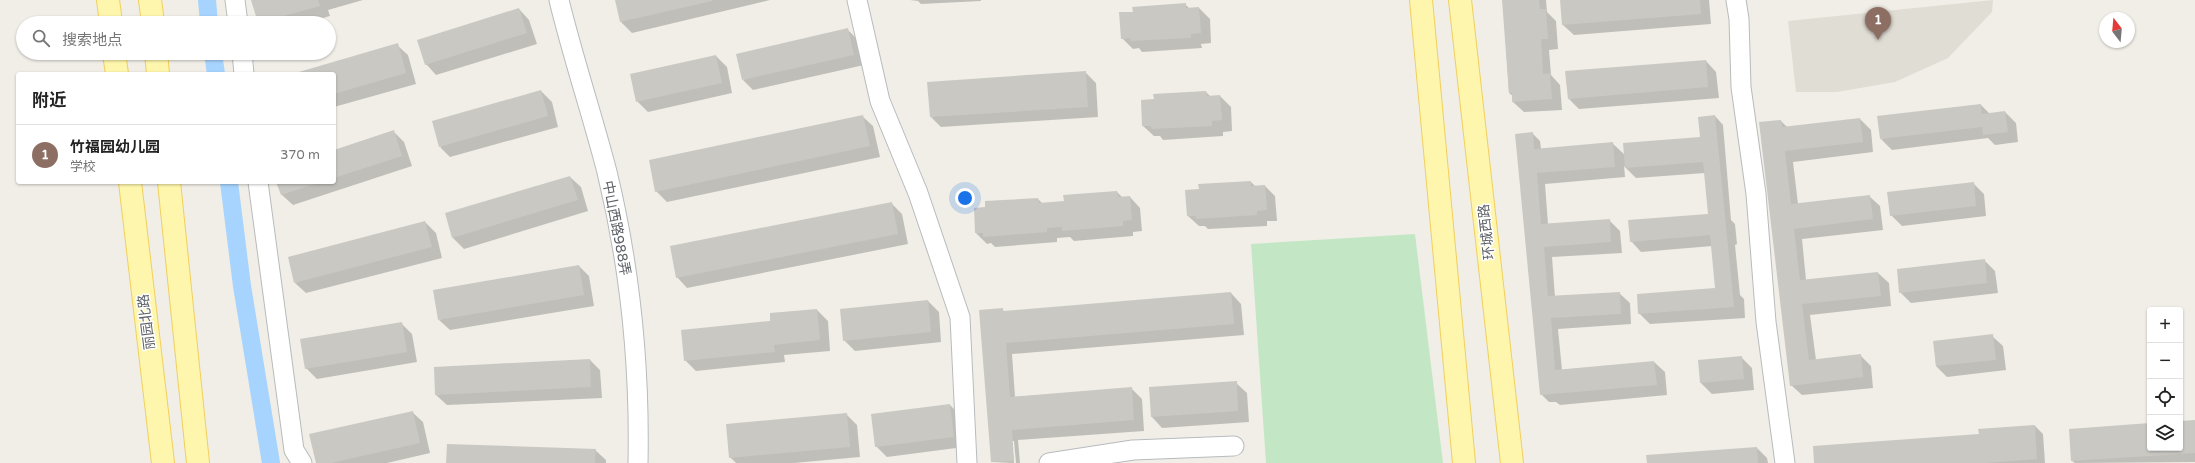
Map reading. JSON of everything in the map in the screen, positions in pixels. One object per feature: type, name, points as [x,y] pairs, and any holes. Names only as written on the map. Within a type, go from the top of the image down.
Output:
[{"type":"main road","points":[[108,0],[109,16]]},
{"type":"main road","points":[[150,0],[152,16]]},
{"type":"main road","points":[[1421,0],[1464,463]]},
{"type":"main road","name":"环城西路","points":[[1460,0],[1512,463]]},
{"type":"main road","points":[[115,60],[117,72]]},
{"type":"main road","points":[[157,60],[158,72]]},
{"type":"main road","name":"丽园北路","points":[[130,184],[163,463]]},
{"type":"main road","points":[[169,184],[198,463]]},
{"type":"street","points":[[235,0],[237,16]]},
{"type":"street","name":"中山西路988弄","points":[[559,0],[607,173],[632,302],[639,413],[638,463]]},
{"type":"street","points":[[857,0],[880,102],[918,193],[960,317],[967,463]]},
{"type":"street","points":[[1736,0],[1741,87],[1756,194],[1766,322],[1785,463]]},
{"type":"street","points":[[243,60],[244,72]]},
{"type":"street","points":[[258,184],[294,450],[302,463]]},
{"type":"street","points":[[1049,463],[1133,450],[1234,446]]},
{"type":"shaded area","points":[[1993,0],[1992,12],[1948,58],[1895,82],[1837,92],[1796,92],[1788,21]]},
{"type":"green space","points":[[1415,234],[1443,463],[1266,463],[1251,244]]},
{"type":"building","points":[[251,0],[318,0],[320,6],[284,16],[256,16]]},
{"type":"building","points":[[615,0],[712,0],[712,1],[620,22]]},
{"type":"building","points":[[1502,0],[1539,0],[1540,9],[1546,9],[1548,39],[1541,39],[1543,74],[1550,73],[1552,99],[1512,102],[1512,93],[1509,93]]},
{"type":"building","points":[[1560,0],[1700,0],[1701,14],[1562,25]]},
{"type":"building","points":[[1186,3],[1186,8],[1199,7],[1201,33],[1191,34],[1191,38],[1130,41],[1130,38],[1121,39],[1119,12],[1133,12],[1132,7]]},
{"type":"building","points":[[519,8],[527,33],[425,65],[417,40]]},
{"type":"building","points":[[848,28],[854,55],[742,80],[736,54]]},
{"type":"building","points":[[398,43],[406,73],[336,93],[336,72],[299,72]]},
{"type":"building","points":[[716,55],[722,83],[636,102],[630,74]]},
{"type":"building","points":[[1706,60],[1708,87],[1568,99],[1565,71]]},
{"type":"building","points":[[1086,71],[1088,107],[930,117],[927,82]]},
{"type":"building","points":[[541,90],[548,116],[439,147],[432,121]]},
{"type":"building","points":[[1206,91],[1207,96],[1220,95],[1222,120],[1212,121],[1212,126],[1152,129],[1151,126],[1142,126],[1141,100],[1154,99],[1153,94]]},
{"type":"building","points":[[1981,104],[1982,114],[2005,111],[2008,132],[1983,135],[1982,127],[1880,139],[1877,116]]},
{"type":"building","points":[[863,115],[870,146],[655,192],[649,160]]},
{"type":"building","points":[[1715,115],[1734,307],[1638,314],[1637,294],[1715,288],[1710,235],[1630,242],[1628,220],[1708,214],[1703,162],[1625,168],[1623,143],[1700,137],[1698,117]]},
{"type":"building","points":[[1860,118],[1863,142],[1785,151],[1791,204],[1870,195],[1873,219],[1794,229],[1800,280],[1878,272],[1881,296],[1802,304],[1809,360],[1861,354],[1863,377],[1790,386],[1759,122],[1781,120],[1782,127]]},
{"type":"building","points":[[394,130],[402,156],[336,177],[336,149]]},
{"type":"building","points":[[1533,132],[1534,149],[1613,142],[1615,167],[1537,173],[1541,224],[1610,219],[1611,242],[1544,247],[1548,296],[1620,292],[1621,314],[1551,318],[1555,370],[1654,361],[1657,385],[1540,395],[1515,134]]},
{"type":"building","points":[[570,176],[578,200],[452,238],[445,213]]},
{"type":"building","points":[[1251,181],[1251,186],[1265,185],[1267,210],[1257,211],[1257,215],[1196,219],[1196,216],[1187,216],[1185,190],[1199,189],[1198,184]]},
{"type":"building","points":[[1974,182],[1976,206],[1890,216],[1887,192]]},
{"type":"building","points":[[277,184],[315,184],[281,195]]},
{"type":"building","points":[[1117,191],[1118,197],[1130,196],[1132,220],[1123,221],[1123,226],[1062,231],[1062,227],[1047,228],[1047,232],[983,237],[983,233],[975,233],[974,208],[985,207],[985,201],[1038,198],[1039,203],[1064,201],[1063,195]]},
{"type":"building","points":[[892,202],[898,234],[676,278],[670,246]]},
{"type":"building","points":[[425,221],[432,247],[294,283],[288,257]]},
{"type":"building","points":[[1985,259],[1987,283],[1899,293],[1897,269]]},
{"type":"building","points":[[579,265],[584,295],[438,320],[433,290]]},
{"type":"building","points":[[1231,292],[1234,324],[1006,343],[1010,397],[1132,387],[1134,420],[1012,430],[1014,461],[991,462],[979,310],[1003,308],[1003,311]]},
{"type":"building","points":[[928,300],[931,332],[843,341],[840,309]]},
{"type":"building","points":[[817,309],[820,340],[774,345],[775,352],[684,361],[681,330],[770,321],[770,313]]},
{"type":"building","points":[[402,322],[407,352],[305,369],[300,339]]},
{"type":"building","points":[[1993,334],[1996,360],[1936,366],[1933,341]]},
{"type":"building","points":[[1742,356],[1744,379],[1700,383],[1698,360]]},
{"type":"building","points":[[590,359],[591,387],[435,395],[434,367]]},
{"type":"building","points":[[1237,381],[1238,411],[1151,417],[1149,387]]},
{"type":"building","points":[[950,404],[954,437],[875,447],[871,414]]},
{"type":"building","points":[[413,411],[420,443],[331,463],[316,463],[309,434]]},
{"type":"building","points":[[847,413],[850,447],[729,458],[726,424]]},
{"type":"building","points":[[2195,420],[2195,453],[2071,461],[2069,429],[2147,423],[2147,451],[2183,451],[2183,421]]},
{"type":"building","points":[[2035,425],[2037,459],[1986,463],[1814,463],[1813,446],[1979,434],[1978,429]]},
{"type":"building","points":[[447,444],[596,449],[595,463],[446,463]]},
{"type":"building","points":[[1757,447],[1758,463],[1647,463],[1646,455]]},
{"type":"waterway","points":[[207,0],[208,16]]},
{"type":"waterway","points":[[214,60],[216,72]]},
{"type":"waterway","points":[[229,184],[242,286],[271,463]]},
{"type":"place","name":"竹福园幼儿园","points":[[1878,40]]}]
